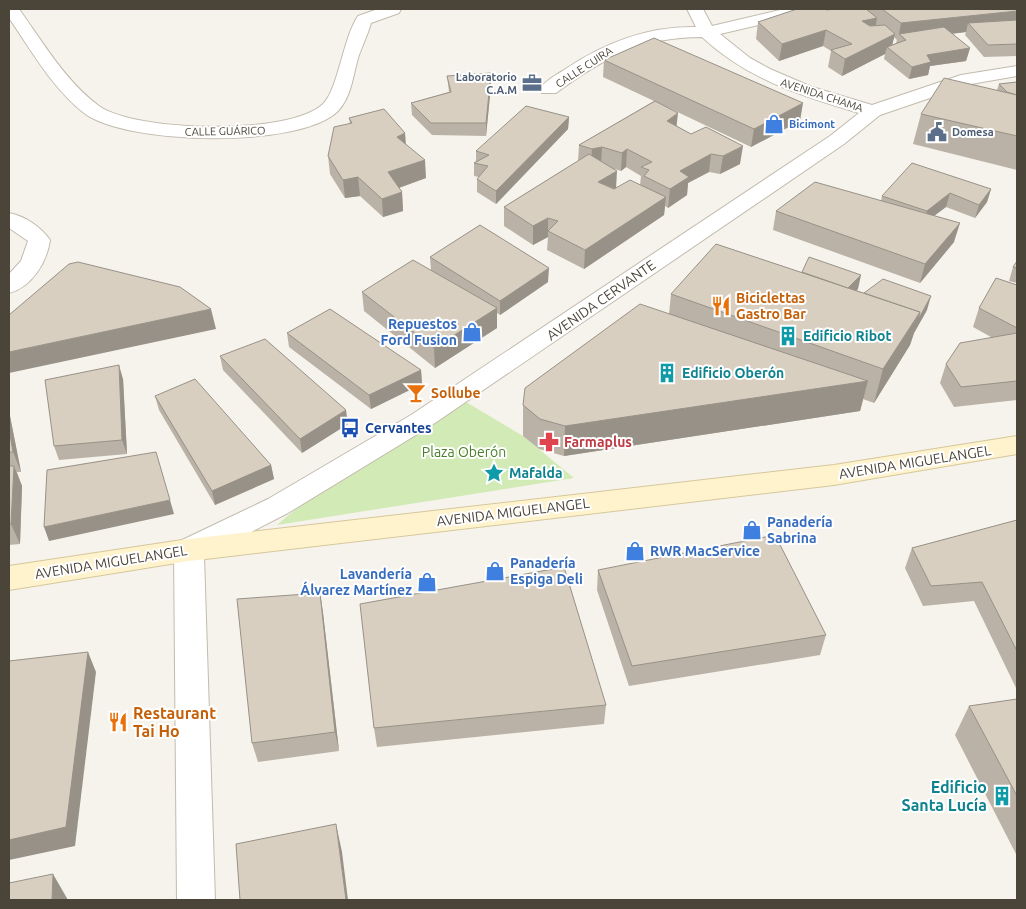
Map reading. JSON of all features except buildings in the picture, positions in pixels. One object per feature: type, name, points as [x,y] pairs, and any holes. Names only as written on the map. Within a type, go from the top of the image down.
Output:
[{"type":"street","name":"CALLE GUÁRICO","points":[[12,9],[58,74],[93,111],[128,125],[187,133],[267,131],[308,122],[331,107],[344,81],[350,56],[364,20],[393,9]]},
{"type":"street","points":[[695,9],[707,32],[804,9]]},
{"type":"street","name":"CALLE CUIRA","points":[[549,89],[582,65],[623,43],[661,33],[707,32]]},
{"type":"street","name":"AVENIDA CHAMA","points":[[707,32],[737,59],[761,74],[794,88],[873,111]]},
{"type":"street","name":"AVENIDA CERVANTE","points":[[189,550],[278,506],[420,421],[837,140],[873,111],[968,79],[1017,70]]},
{"type":"street","points":[[9,219],[33,233],[39,240],[34,262],[24,274],[9,286]]},
{"type":"street","name":"AVENIDA MIGUELANGEL","points":[[9,578],[189,550],[834,475],[1017,445]]},
{"type":"street","points":[[189,550],[196,900]]},
{"type":"green space","name":"Plaza Oberón","points":[[466,402],[523,436],[574,478],[277,525],[321,490]]},
{"type":"place","name":"Laboratorio C.A.M","points":[[532,83]]},
{"type":"place","name":"Bicimont","points":[[774,124]]},
{"type":"place","name":"Domesa","points":[[937,132]]},
{"type":"place","name":"Biciclettas Gastro Bar","points":[[721,306]]},
{"type":"place","name":"Repuestos Ford Fusion","points":[[472,332]]},
{"type":"place","name":"Edificio Ribot","points":[[788,336]]},
{"type":"place","name":"Edificio Oberón","points":[[667,373]]},
{"type":"place","name":"Sollube","points":[[416,393]]},
{"type":"place","name":"Cervantes","points":[[350,428]]},
{"type":"place","name":"Farmaplus","points":[[549,442]]},
{"type":"place","name":"Mafalda","points":[[494,473]]},
{"type":"place","name":"Panadería Sabrina","points":[[752,530]]},
{"type":"place","name":"RWR MacService","points":[[635,551]]},
{"type":"place","name":"Panadería Espiga Deli","points":[[495,571]]},
{"type":"place","name":"Lavandería Álvarez Martínez","points":[[427,582]]},
{"type":"place","name":"Restaurant Tai Ho","points":[[118,722]]},
{"type":"place","name":"Edificio Santa Lucía","points":[[1002,796]]}]
